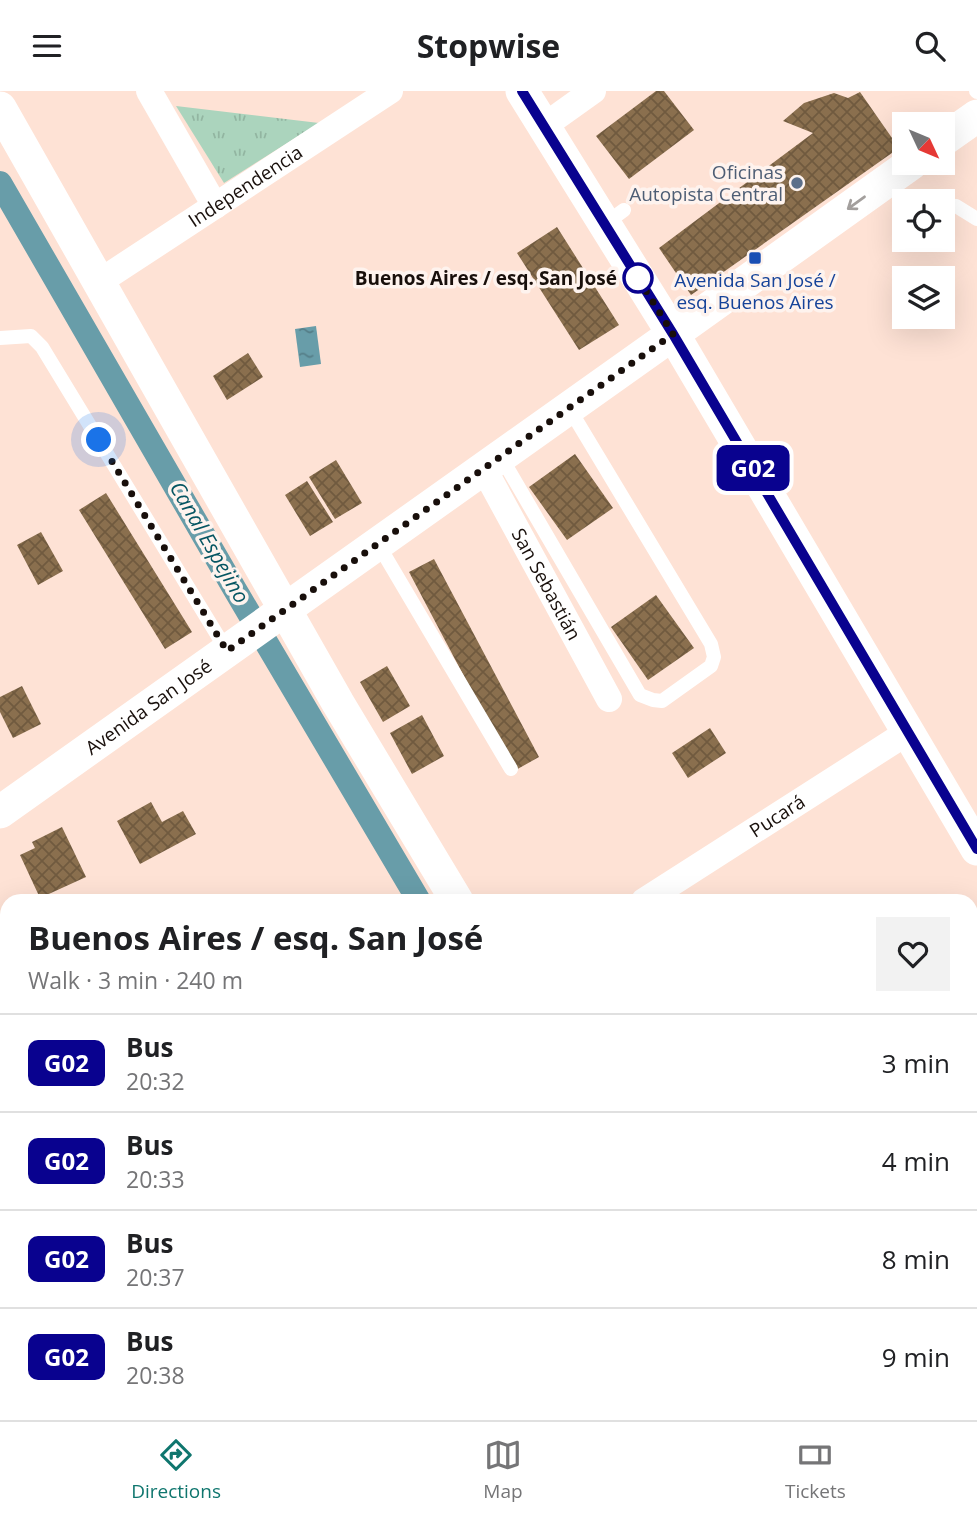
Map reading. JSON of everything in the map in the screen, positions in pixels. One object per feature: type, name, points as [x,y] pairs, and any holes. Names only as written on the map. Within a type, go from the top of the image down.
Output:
[{"type":"street","points":[[149,91],[215,206]]},
{"type":"street","name":"Independencia","points":[[99,282],[390,91]]},
{"type":"street","points":[[522,91],[544,125],[615,217],[673,334],[977,849]]},
{"type":"street","points":[[544,125],[593,91]]},
{"type":"street","points":[[0,108],[99,282],[279,614],[338,703],[453,894]]},
{"type":"street","points":[[956,131],[977,116]]},
{"type":"street","name":"Avenida San José","points":[[0,812],[895,175]]},
{"type":"street","name":"San Sebastián","points":[[492,463],[609,699]]},
{"type":"street","name":"Pucará","points":[[655,894],[908,732]]},
{"type":"lane","points":[[956,206],[977,219]]},
{"type":"lane","points":[[0,338],[31,336],[42,347],[230,649]]},
{"type":"lane","points":[[492,463],[640,695],[662,701],[711,666],[714,657],[711,644],[569,408]]},
{"type":"lane","points":[[378,544],[512,769]]},
{"type":"green space","points":[[176,106],[319,123],[224,183]]},
{"type":"water","points":[[316,326],[321,364],[300,367],[295,329]]},
{"type":"building","points":[[656,91],[664,91],[694,130],[629,179],[596,136]]},
{"type":"building","name":"Oficinas Autopista Central","points":[[860,92],[892,138],[892,153],[691,295],[659,248],[813,133],[783,121],[804,103],[834,93],[848,98]]},
{"type":"building","points":[[557,227],[619,325],[579,350],[517,253]]},
{"type":"building","points":[[248,353],[263,377],[227,400],[213,376]]},
{"type":"building","points":[[575,454],[613,508],[567,540],[529,487]]},
{"type":"building","points":[[336,460],[362,503],[335,519],[309,477]]},
{"type":"building","points":[[307,481],[333,522],[310,536],[285,495]]},
{"type":"building","points":[[106,493],[192,632],[165,649],[79,510]]},
{"type":"building","points":[[41,532],[63,571],[38,585],[17,545]]},
{"type":"building","points":[[434,559],[539,757],[514,771],[409,572]]},
{"type":"building","points":[[656,595],[694,648],[648,680],[611,627]]},
{"type":"building","points":[[387,666],[410,706],[383,722],[360,682]]},
{"type":"building","points":[[22,686],[41,724],[13,738],[0,712],[0,697]]},
{"type":"building","points":[[422,715],[444,756],[412,774],[390,733]]},
{"type":"building","points":[[710,728],[726,753],[688,778],[672,753]]},
{"type":"building","points":[[151,802],[162,822],[183,811],[196,834],[140,864],[117,821]]},
{"type":"building","points":[[62,827],[86,877],[49,894],[38,894],[20,855],[35,848],[32,842]]},
{"type":"waterway","name":"Canal Espejino","points":[[0,183],[415,894]]},
{"type":"bus line","name":"G02","points":[[522,91],[673,334],[977,849]]},
{"type":"place","name":"Oficinas Autopista Central","points":[[797,183]]},
{"type":"place","name":"Avenida San José / esq. Buenos Aires","points":[[755,258]]},
{"type":"place","name":"Buenos Aires / esq. San José","points":[[638,278]]},
{"type":"route","points":[[99,440],[227,651],[673,334],[638,278]]}]
